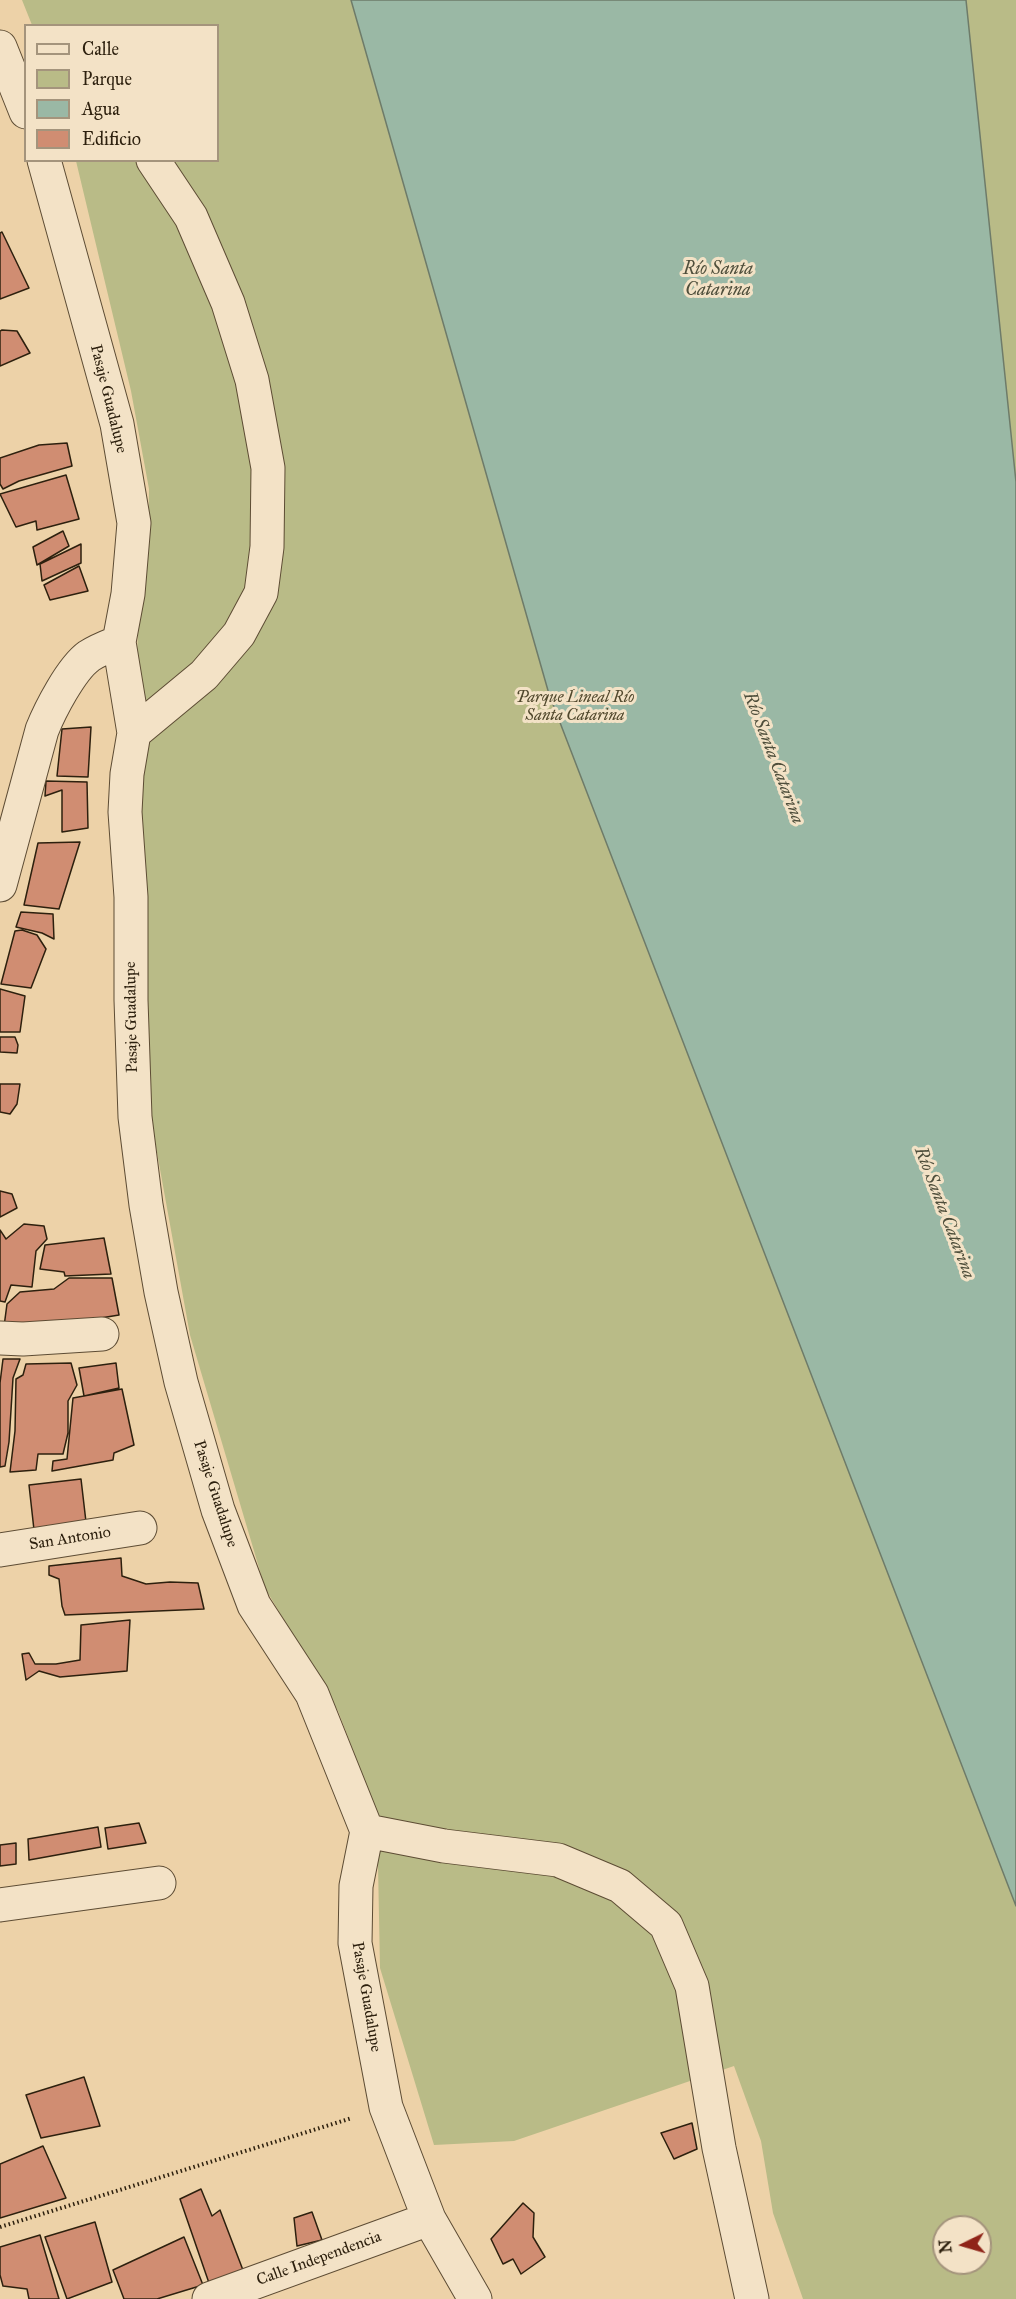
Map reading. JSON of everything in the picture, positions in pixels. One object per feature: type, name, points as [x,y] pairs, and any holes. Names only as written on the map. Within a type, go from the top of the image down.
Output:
[{"type":"street","points":[[9,52],[24,105]]},
{"type":"street","name":"Pasaje Guadalupe","points":[[45,162],[117,424],[134,523],[128,594],[119,642],[134,733],[124,812],[131,897],[131,1000],[135,1117],[146,1205],[161,1292],[181,1382],[218,1510],[254,1605],[312,1694],[367,1831],[356,1886],[355,1943],[386,2107],[429,2219],[475,2299]]},
{"type":"street","points":[[134,733],[204,675],[239,634],[261,593],[267,546],[268,468],[252,380],[228,303],[191,217],[154,162]]},
{"type":"street","points":[[0,885],[42,730],[51,708],[72,675],[88,657],[119,642]]},
{"type":"street","points":[[0,1338],[24,1339],[102,1334]]},
{"type":"street","name":"San Antonio","points":[[0,1550],[140,1527]]},
{"type":"street","points":[[367,1831],[444,1846],[558,1860],[620,1886],[666,1925],[692,1986],[719,2148],[752,2299]]},
{"type":"street","points":[[0,1905],[159,1883]]},
{"type":"street","name":"Calle Independencia","points":[[209,2299],[429,2219]]},
{"type":"path","points":[[0,2227],[386,2107]]},
{"type":"green space","name":"Parque Lineal Río Santa Catarina","points":[[22,0],[1016,0],[1016,2299],[803,2299],[773,2213],[761,2141],[734,2066],[514,2141],[434,2145],[380,1968],[377,1813],[338,1711],[265,1588],[190,1335],[152,1125],[145,906],[134,704],[138,634],[148,558],[149,489],[131,391],[76,162],[219,162],[219,24],[32,24]]},
{"type":"water","name":"Río Santa Catarina","points":[[351,0],[966,0],[1016,482],[1016,1906],[549,694]]},
{"type":"building","points":[[2,232],[29,288],[0,299],[0,233]]},
{"type":"building","points":[[0,331],[17,331],[30,353],[0,366]]},
{"type":"building","points":[[67,443],[72,466],[19,481],[3,489],[0,484],[0,458],[39,445]]},
{"type":"building","points":[[66,475],[79,519],[37,530],[36,521],[16,527],[0,494]]},
{"type":"building","points":[[63,531],[69,546],[37,565],[33,547]]},
{"type":"building","points":[[81,544],[81,563],[42,581],[40,564]]},
{"type":"building","points":[[79,566],[88,591],[50,600],[44,585]]},
{"type":"building","points":[[91,727],[88,777],[57,776],[62,729]]},
{"type":"building","points":[[46,781],[87,782],[88,828],[62,832],[62,790],[45,796]]},
{"type":"building","points":[[80,842],[59,909],[24,905],[38,843]]},
{"type":"building","points":[[21,912],[53,914],[54,939],[42,933],[16,927]]},
{"type":"building","points":[[22,930],[37,935],[46,949],[31,988],[1,984],[15,931]]},
{"type":"building","points":[[0,989],[25,996],[20,1032],[0,1032]]},
{"type":"building","points":[[0,1037],[15,1037],[18,1045],[17,1053],[0,1052]]},
{"type":"building","points":[[0,1084],[20,1084],[17,1104],[10,1114],[0,1112]]},
{"type":"building","points":[[0,1191],[12,1194],[17,1208],[0,1217]]},
{"type":"building","points":[[24,1224],[44,1226],[47,1239],[36,1251],[32,1287],[11,1285],[5,1302],[0,1301],[0,1230],[6,1239]]},
{"type":"building","points":[[104,1238],[111,1274],[65,1276],[64,1272],[40,1269],[45,1245]]},
{"type":"building","points":[[69,1278],[112,1278],[119,1315],[3,1334],[7,1304],[20,1292],[54,1289]]},
{"type":"building","points":[[3,1359],[20,1359],[13,1378],[9,1442],[5,1466],[0,1467],[0,1383]]},
{"type":"building","points":[[71,1363],[77,1385],[68,1401],[68,1433],[63,1454],[38,1454],[36,1470],[10,1472],[15,1431],[16,1379],[23,1375],[26,1364]]},
{"type":"building","points":[[116,1363],[119,1388],[84,1396],[79,1368]]},
{"type":"building","points":[[122,1389],[134,1445],[114,1453],[113,1460],[52,1471],[53,1461],[67,1459],[73,1398]]},
{"type":"building","points":[[81,1479],[86,1522],[34,1530],[29,1485]]},
{"type":"building","points":[[121,1558],[122,1576],[146,1584],[198,1583],[204,1609],[65,1615],[59,1579],[49,1575],[49,1566]]},
{"type":"building","points":[[130,1620],[127,1671],[60,1677],[39,1671],[26,1680],[22,1654],[29,1653],[35,1664],[56,1664],[80,1660],[81,1625]]},
{"type":"building","points":[[139,1823],[146,1843],[108,1849],[105,1828]]},
{"type":"building","points":[[98,1827],[101,1847],[29,1860],[28,1839]]},
{"type":"building","points":[[16,1843],[16,1864],[0,1866],[0,1845]]},
{"type":"building","points":[[84,2077],[100,2126],[41,2138],[26,2095]]},
{"type":"building","points":[[692,2123],[697,2149],[674,2159],[661,2133]]},
{"type":"building","points":[[43,2146],[66,2198],[0,2218],[0,2164]]},
{"type":"building","points":[[201,2189],[212,2216],[220,2210],[246,2278],[209,2283],[180,2199]]},
{"type":"building","points":[[523,2203],[534,2213],[533,2237],[545,2257],[521,2274],[513,2259],[503,2264],[491,2239]]},
{"type":"building","points":[[312,2212],[322,2240],[297,2246],[294,2218]]},
{"type":"building","points":[[95,2222],[112,2282],[67,2299],[45,2237]]},
{"type":"building","points":[[40,2235],[59,2299],[29,2299],[27,2289],[3,2286],[0,2275],[0,2247]]},
{"type":"building","points":[[184,2237],[203,2285],[157,2299],[124,2299],[113,2270]]}]
